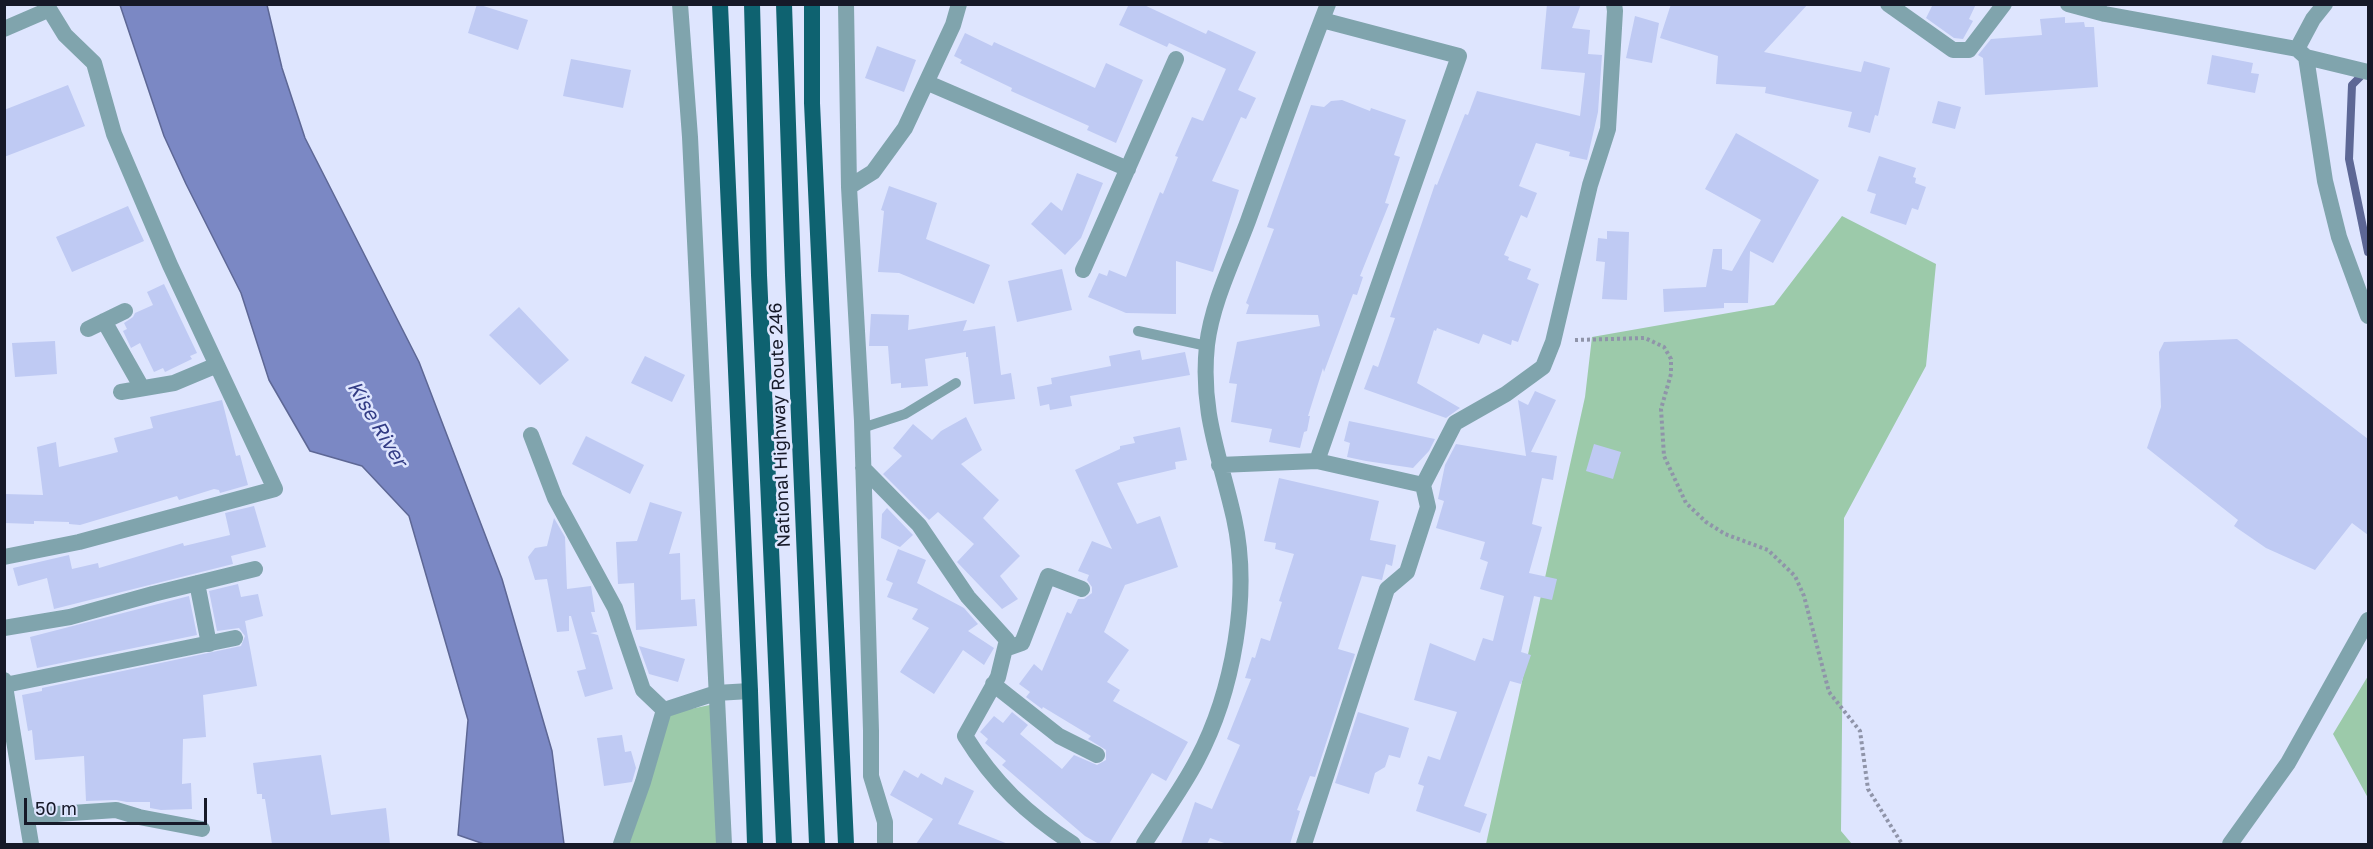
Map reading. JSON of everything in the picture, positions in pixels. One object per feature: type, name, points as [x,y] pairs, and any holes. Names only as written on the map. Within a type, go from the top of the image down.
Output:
[{"type":"highway","points":[[720,4],[750,691],[754,844]]},
{"type":"highway","name":"National Highway Route 246","points":[[752,4],[759,275],[784,844]]},
{"type":"highway","name":"National Highway Route 246","points":[[784,4],[817,844]]},
{"type":"highway","points":[[812,4],[812,103],[846,844]]},
{"type":"street","points":[[680,4],[690,137],[724,844]]},
{"type":"street","points":[[846,4],[849,187],[862,428],[872,731],[871,776],[885,822],[885,844]]},
{"type":"street","points":[[849,187],[873,172],[905,128],[953,25],[959,4]]},
{"type":"street","points":[[1304,844],[1388,589],[1407,572],[1428,507],[1424,485],[1455,423],[1506,394],[1543,367],[1553,342],[1590,185],[1608,129],[1614,4]]},
{"type":"street","points":[[1887,4],[1953,50],[1969,50],[2004,4]]},
{"type":"street","points":[[2068,4],[2105,14],[2301,53],[2368,72]]},
{"type":"street","points":[[2325,4],[2313,19],[2301,53],[2339,237],[2368,316]]},
{"type":"street","points":[[4,29],[47,7],[65,35],[94,63],[114,134],[170,265],[275,489],[79,543],[4,557]]},
{"type":"street","points":[[1144,844],[1197,760],[1214,721],[1228,672],[1239,615],[1241,567],[1234,519],[1219,465],[1204,389],[1210,323],[1325,12],[1459,56],[1317,461]]},
{"type":"street","points":[[1083,270],[1176,59]]},
{"type":"street","points":[[927,83],[1128,169]]},
{"type":"street","points":[[88,329],[125,311]]},
{"type":"street","points":[[104,321],[142,388]]},
{"type":"street","points":[[122,392],[174,383],[217,365]]},
{"type":"street","points":[[531,435],[555,498],[615,608],[643,690],[664,710]]},
{"type":"street","points":[[1219,465],[1317,461],[1424,485]]},
{"type":"street","points":[[863,468],[919,525],[968,597],[1007,640],[998,676],[965,736],[984,766],[1015,799],[1044,825],[1073,844]]},
{"type":"street","points":[[4,628],[70,617],[255,569]]},
{"type":"street","points":[[1005,649],[1022,643],[1048,576],[1082,590]]},
{"type":"street","points":[[196,583],[209,644]]},
{"type":"street","points":[[2230,844],[2288,763],[2368,620]]},
{"type":"street","points":[[5,685],[236,638]]},
{"type":"street","points":[[4,680],[6,706],[31,844]]},
{"type":"street","points":[[993,684],[1059,736],[1097,755]]},
{"type":"street","points":[[664,710],[716,693],[750,691]]},
{"type":"street","points":[[621,844],[643,782],[664,710]]},
{"type":"street","points":[[27,816],[116,810],[139,817],[202,829]]},
{"type":"lane","points":[[1138,331],[1207,346]]},
{"type":"lane","points":[[862,428],[905,414],[956,383]]},
{"type":"path","points":[[1553,342],[1644,338],[1664,347],[1671,359],[1671,374],[1661,409],[1664,456],[1686,503],[1706,522],[1725,534],[1768,550],[1795,576],[1804,596],[1829,692],[1860,730],[1868,789],[1902,844]]},
{"type":"green space","points":[[1842,216],[1936,264],[1926,366],[1844,518],[1841,831],[1852,844],[1486,844],[1585,397],[1592,337],[1774,305]]},
{"type":"green space","points":[[2368,676],[2368,798],[2333,734]]},
{"type":"green space","points":[[724,702],[730,844],[629,844],[662,715]]},
{"type":"water","name":"Kise River","points":[[120,5],[267,5],[282,68],[305,138],[419,362],[502,579],[552,751],[564,844],[484,844],[458,835],[468,720],[409,516],[362,466],[310,451],[269,380],[241,293],[164,136]]},
{"type":"building","points":[[477,4],[528,20],[518,50],[468,33]]},
{"type":"building","points":[[1129,4],[1142,4],[1206,34],[1208,30],[1256,52],[1238,90],[1256,98],[1246,119],[1241,117],[1212,181],[1239,190],[1213,272],[1176,261],[1176,314],[1126,313],[1088,297],[1099,273],[1107,276],[1109,270],[1126,277],[1160,192],[1163,194],[1178,157],[1175,156],[1192,117],[1203,121],[1226,69],[1169,43],[1167,47],[1119,25]]},
{"type":"building","points":[[1547,4],[1581,4],[1572,28],[1590,30],[1588,54],[1602,55],[1598,112],[1587,160],[1569,156],[1570,152],[1536,143],[1519,186],[1537,193],[1527,218],[1521,215],[1504,255],[1509,257],[1508,260],[1531,269],[1527,279],[1539,284],[1518,342],[1512,340],[1511,345],[1483,334],[1479,344],[1437,328],[1436,331],[1434,330],[1417,383],[1460,408],[1446,418],[1364,389],[1373,365],[1378,367],[1395,318],[1390,317],[1435,184],[1437,185],[1465,114],[1468,115],[1477,91],[1580,116],[1585,73],[1541,69]]},
{"type":"building","points":[[1671,4],[1808,4],[1764,52],[1861,72],[1864,61],[1890,68],[1878,116],[1875,115],[1870,133],[1848,127],[1852,112],[1765,93],[1766,87],[1716,84],[1718,56],[1660,38]]},
{"type":"building","points":[[1933,4],[1976,4],[1969,19],[1973,21],[1963,39],[1954,38],[1926,18]]},
{"type":"building","points":[[1635,16],[1659,23],[1652,63],[1626,58]]},
{"type":"building","points":[[2065,17],[2065,23],[2084,22],[2085,27],[2094,27],[2098,87],[1985,95],[1983,58],[1978,55],[1991,39],[2042,35],[2040,19]]},
{"type":"building","points":[[965,33],[992,46],[994,42],[1095,88],[1106,63],[1143,80],[1116,143],[1087,130],[1089,126],[1011,91],[1012,88],[960,63],[962,60],[954,56]]},
{"type":"building","points":[[877,46],[916,60],[904,92],[865,78]]},
{"type":"building","points":[[2212,55],[2253,63],[2251,73],[2259,74],[2255,93],[2207,84]]},
{"type":"building","points":[[571,59],[631,70],[623,108],[563,96]]},
{"type":"building","points":[[68,85],[85,126],[4,157],[4,110]]},
{"type":"building","points":[[1342,100],[1370,111],[1371,108],[1406,120],[1394,155],[1400,157],[1385,203],[1389,204],[1360,276],[1363,277],[1357,295],[1353,294],[1324,372],[1323,368],[1308,416],[1310,416],[1307,431],[1304,432],[1300,448],[1269,442],[1272,429],[1231,422],[1237,384],[1229,383],[1237,342],[1320,326],[1318,315],[1246,314],[1249,305],[1246,303],[1274,229],[1267,227],[1311,105],[1324,107],[1331,101]]},
{"type":"building","points":[[1938,101],[1961,107],[1955,129],[1932,123]]},
{"type":"building","points":[[1736,133],[1819,180],[1773,263],[1750,251],[1748,303],[1724,303],[1724,308],[1664,312],[1663,289],[1706,287],[1713,249],[1722,249],[1722,269],[1732,271],[1761,220],[1705,189]]},
{"type":"building","points":[[1879,156],[1916,168],[1913,177],[1916,178],[1915,183],[1926,187],[1918,210],[1912,208],[1906,225],[1870,213],[1876,194],[1867,191]]},
{"type":"building","points":[[1077,173],[1103,183],[1081,238],[1065,255],[1031,224],[1051,202],[1062,211]]},
{"type":"building","points":[[889,186],[937,203],[926,239],[990,265],[974,304],[899,273],[878,272],[884,211],[881,210]]},
{"type":"building","points":[[128,206],[144,241],[72,272],[56,237]]},
{"type":"building","points":[[1607,231],[1629,232],[1627,300],[1602,299],[1605,262],[1596,261],[1598,238],[1607,239]]},
{"type":"building","points":[[1062,269],[1072,310],[1017,322],[1008,281]]},
{"type":"building","points":[[164,284],[197,353],[190,356],[192,359],[165,372],[163,368],[154,372],[140,343],[131,348],[123,331],[127,329],[124,323],[135,313],[153,305],[147,292]]},
{"type":"building","points":[[519,307],[569,360],[540,385],[489,335]]},
{"type":"building","points":[[871,314],[909,315],[908,330],[967,320],[963,331],[995,326],[1001,375],[1011,373],[1015,399],[974,404],[966,352],[925,359],[928,386],[901,388],[901,383],[891,384],[888,346],[869,346]]},
{"type":"building","points":[[2237,339],[2368,439],[2368,535],[2352,523],[2315,570],[2266,548],[2234,526],[2238,520],[2147,448],[2161,407],[2159,352],[2164,342]]},
{"type":"building","points":[[55,341],[57,374],[15,377],[12,343]]},
{"type":"building","points":[[1140,350],[1142,360],[1185,352],[1190,375],[1070,396],[1072,406],[1050,410],[1049,404],[1040,406],[1037,387],[1052,384],[1051,378],[1111,366],[1109,356]]},
{"type":"building","points":[[645,356],[685,375],[672,402],[631,383]]},
{"type":"building","points":[[1535,391],[1556,400],[1531,452],[1557,456],[1553,480],[1542,478],[1532,524],[1542,527],[1529,573],[1557,579],[1552,600],[1534,596],[1521,652],[1531,655],[1521,684],[1510,681],[1464,806],[1487,814],[1480,833],[1416,811],[1424,786],[1418,784],[1428,756],[1440,760],[1457,712],[1414,700],[1430,643],[1475,661],[1483,638],[1493,641],[1504,596],[1480,589],[1488,562],[1480,559],[1485,542],[1436,528],[1444,501],[1438,499],[1445,465],[1456,444],[1526,456],[1518,400],[1528,405]]},
{"type":"building","points":[[222,400],[236,456],[240,455],[248,485],[220,493],[219,490],[214,489],[179,500],[177,496],[80,525],[69,524],[69,522],[34,521],[34,524],[4,523],[4,494],[43,495],[37,447],[56,442],[59,467],[118,452],[114,438],[153,428],[150,417]]},
{"type":"building","points":[[966,417],[982,450],[961,464],[999,500],[983,518],[1020,556],[1000,576],[1018,599],[1002,609],[957,562],[974,544],[938,512],[929,520],[883,474],[902,456],[893,448],[913,424],[932,440],[941,431]]},
{"type":"building","points":[[1349,421],[1435,439],[1429,451],[1413,468],[1366,461],[1347,457],[1350,443],[1344,441]]},
{"type":"building","points":[[1180,427],[1187,460],[1175,462],[1176,469],[1117,483],[1137,524],[1160,516],[1178,567],[1125,585],[1104,632],[1129,650],[1107,682],[1120,690],[1113,701],[1188,742],[1166,781],[1152,773],[1109,844],[1099,844],[1085,836],[1002,765],[1006,761],[985,743],[988,739],[980,732],[994,716],[1003,723],[1012,712],[1028,725],[1020,734],[1062,769],[1074,755],[1097,765],[1106,760],[1106,750],[1088,739],[1091,736],[1043,707],[1042,709],[1026,697],[1030,692],[1019,684],[1034,664],[1042,671],[1067,612],[1071,614],[1078,599],[1084,599],[1092,593],[1092,587],[1087,580],[1089,575],[1078,571],[1092,541],[1112,549],[1075,470],[1120,449],[1120,446],[1135,443],[1133,437]]},
{"type":"building","points":[[586,436],[644,465],[630,494],[572,464]]},
{"type":"building","points":[[1594,444],[1621,452],[1613,479],[1586,471]]},
{"type":"building","points":[[1279,478],[1379,501],[1370,540],[1396,545],[1392,566],[1386,564],[1382,580],[1362,576],[1338,649],[1355,654],[1315,777],[1310,776],[1297,810],[1300,811],[1290,844],[1227,844],[1210,838],[1207,844],[1181,844],[1195,802],[1212,809],[1240,745],[1227,739],[1251,679],[1245,678],[1252,657],[1255,658],[1261,638],[1270,641],[1282,602],[1279,601],[1294,554],[1275,549],[1276,543],[1264,541]]},
{"type":"building","points":[[650,502],[682,512],[669,554],[680,553],[681,600],[695,599],[697,626],[636,630],[634,583],[618,584],[616,542],[637,541]]},
{"type":"building","points":[[254,506],[266,547],[231,556],[233,564],[54,609],[47,578],[18,586],[13,568],[69,555],[72,569],[98,563],[99,568],[183,543],[184,546],[230,535],[225,513]]},
{"type":"building","points":[[887,508],[913,535],[900,547],[881,538],[882,514]]},
{"type":"building","points":[[554,518],[565,537],[567,589],[591,586],[595,612],[591,612],[597,632],[590,633],[598,635],[613,689],[585,697],[577,671],[586,669],[571,616],[569,616],[569,631],[557,632],[547,579],[535,580],[528,557],[535,548],[547,546]]},
{"type":"building","points":[[898,549],[926,560],[917,583],[964,608],[978,624],[968,631],[994,648],[984,665],[963,650],[934,694],[900,672],[929,628],[912,619],[918,609],[887,597],[893,583],[886,580]]},
{"type":"building","points":[[238,584],[241,597],[258,594],[263,616],[245,621],[257,686],[203,695],[206,737],[183,739],[182,784],[191,783],[192,809],[161,810],[150,808],[150,802],[86,801],[84,756],[35,760],[32,730],[28,731],[22,695],[42,691],[42,688],[241,646],[245,636],[239,628],[217,631],[209,591]]},
{"type":"building","points":[[189,596],[197,635],[37,668],[30,637]]},
{"type":"building","points":[[639,646],[685,659],[678,682],[649,674]]},
{"type":"building","points":[[1358,712],[1409,728],[1400,758],[1389,755],[1385,767],[1375,773],[1369,794],[1335,783]]},
{"type":"building","points":[[622,735],[625,752],[631,751],[636,768],[632,782],[604,786],[597,738]]},
{"type":"building","points":[[321,755],[331,815],[386,808],[390,844],[272,844],[265,799],[262,799],[262,794],[257,794],[253,763]]},
{"type":"building","points":[[904,770],[918,778],[921,773],[942,785],[945,777],[974,791],[958,824],[1008,844],[916,844],[933,819],[890,795]]},
{"type":"waterway","points":[[2365,72],[2352,85],[2349,159],[2368,252]]}]
